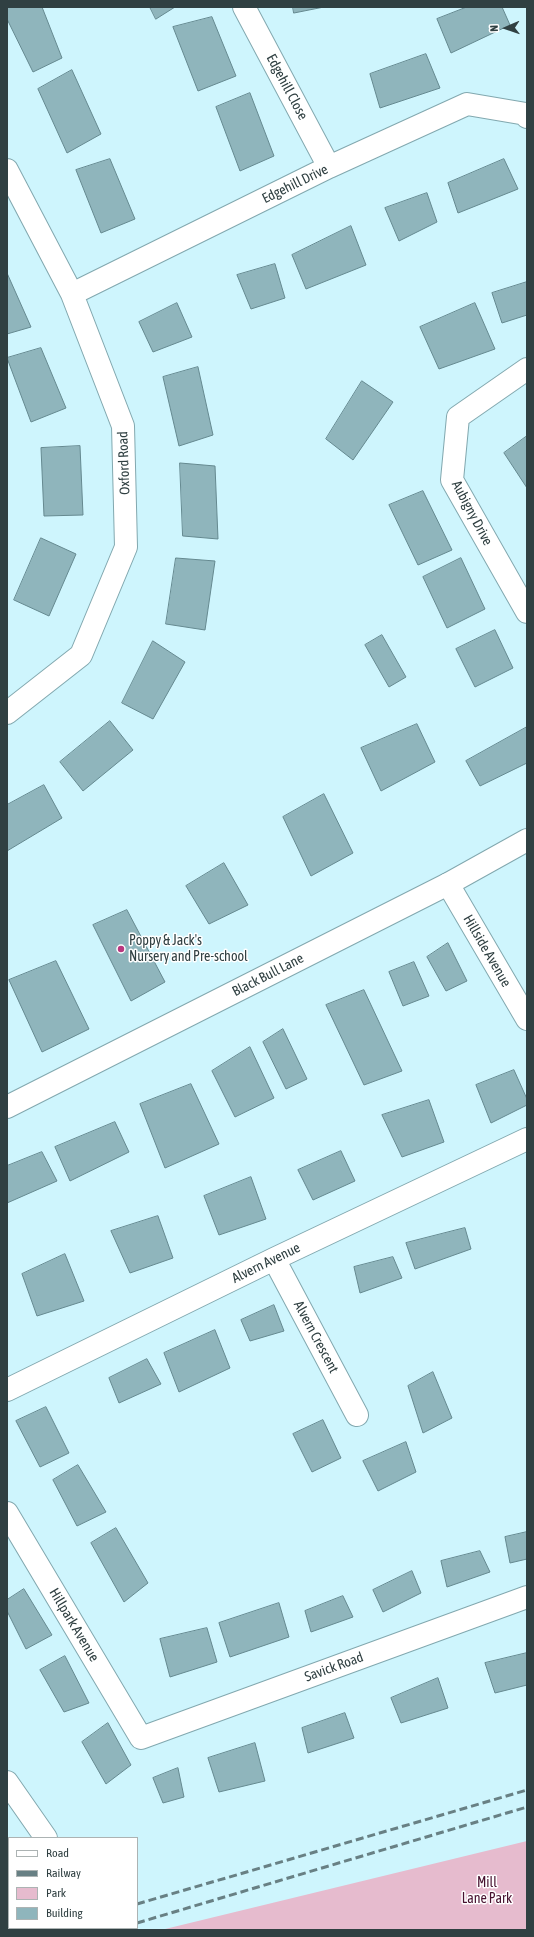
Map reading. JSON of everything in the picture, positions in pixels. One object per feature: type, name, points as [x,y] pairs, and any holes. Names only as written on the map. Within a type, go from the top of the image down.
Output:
[{"type":"street","name":"Edgehill Close","points":[[244,7],[329,167]]},
{"type":"street","name":"Edgehill Drive","points":[[72,294],[329,167],[467,104],[526,115]]},
{"type":"street","name":"Oxford Road","points":[[7,170],[72,294],[123,426],[126,547],[81,655],[7,713]]},
{"type":"street","name":"Aubigny Drive","points":[[527,369],[458,417],[452,480],[527,612]]},
{"type":"street","name":"Black Bull Lane","points":[[7,1107],[448,884],[527,840]]},
{"type":"street","name":"Hillside Avenue","points":[[448,884],[527,1019]]},
{"type":"street","name":"Alvern Avenue","points":[[7,1390],[274,1258],[527,1138]]},
{"type":"street","name":"Alvern Crescent","points":[[274,1258],[357,1415]]},
{"type":"street","name":"Hillpark Avenue","points":[[7,1513],[141,1738]]},
{"type":"street","name":"Savick Road","points":[[141,1738],[527,1597]]},
{"type":"street","points":[[7,1782],[43,1833]]},
{"type":"green space","name":"Mill Lane Park","points":[[527,1841],[527,1930],[161,1930]]},
{"type":"building","points":[[7,7],[42,7],[62,58],[33,72],[7,19]]},
{"type":"building","points":[[150,7],[175,7],[156,19]]},
{"type":"building","points":[[293,7],[324,7],[294,13]]},
{"type":"building","points":[[467,7],[502,7],[510,25],[451,53],[437,19]]},
{"type":"building","points":[[212,17],[236,76],[198,91],[173,27]]},
{"type":"building","points":[[426,54],[440,88],[380,108],[370,74]]},
{"type":"building","points":[[72,70],[101,134],[67,153],[38,89]]},
{"type":"building","points":[[250,93],[274,156],[240,171],[216,107]]},
{"type":"building","points":[[110,159],[135,219],[101,233],[76,170]]},
{"type":"building","points":[[504,159],[518,189],[458,213],[448,183]]},
{"type":"building","points":[[427,193],[437,222],[399,241],[385,208]]},
{"type":"building","points":[[351,226],[366,265],[306,289],[292,255]]},
{"type":"building","points":[[275,264],[285,298],[251,309],[237,275]]},
{"type":"building","points":[[7,273],[31,327],[7,334]]},
{"type":"building","points":[[527,282],[527,315],[502,323],[492,293]]},
{"type":"building","points":[[177,303],[192,337],[153,352],[139,322]]},
{"type":"building","points":[[475,303],[495,349],[439,369],[420,327]]},
{"type":"building","points":[[41,348],[66,408],[31,422],[7,358]]},
{"type":"building","points":[[198,367],[213,435],[179,446],[163,377]]},
{"type":"building","points":[[362,381],[393,402],[353,460],[326,439]]},
{"type":"building","points":[[527,436],[527,488],[504,453]]},
{"type":"building","points":[[80,446],[83,515],[44,516],[41,448]]},
{"type":"building","points":[[180,463],[215,466],[218,539],[183,536]]},
{"type":"building","points":[[423,491],[452,550],[418,565],[389,505]]},
{"type":"building","points":[[41,538],[76,554],[49,616],[14,600]]},
{"type":"building","points":[[176,558],[215,561],[205,630],[166,624]]},
{"type":"building","points":[[461,558],[485,609],[447,628],[423,577]]},
{"type":"building","points":[[495,630],[513,668],[475,687],[456,649]]},
{"type":"building","points":[[382,635],[406,677],[389,687],[365,645]]},
{"type":"building","points":[[153,641],[185,662],[153,719],[122,703]]},
{"type":"building","points":[[110,721],[133,750],[83,791],[60,762]]},
{"type":"building","points":[[417,724],[435,762],[381,791],[361,748]]},
{"type":"building","points":[[527,727],[527,763],[480,786],[466,761]]},
{"type":"building","points":[[44,785],[62,818],[7,851],[7,805]]},
{"type":"building","points":[[324,794],[353,853],[311,876],[283,817]]},
{"type":"building","points":[[224,863],[248,905],[209,924],[186,886]]},
{"type":"building","points":[[127,910],[165,982],[131,1001],[93,925]]},
{"type":"building","points":[[448,943],[467,981],[446,991],[427,957]]},
{"type":"building","points":[[56,961],[89,1029],[42,1052],[9,980]]},
{"type":"building","points":[[414,962],[429,996],[403,1006],[389,972]]},
{"type":"building","points":[[364,990],[402,1071],[364,1085],[326,1005]]},
{"type":"building","points":[[283,1029],[307,1079],[286,1089],[263,1042]]},
{"type":"building","points":[[250,1047],[274,1098],[235,1117],[212,1071]]},
{"type":"building","points":[[514,1070],[527,1099],[527,1105],[491,1123],[476,1085]]},
{"type":"building","points":[[191,1084],[219,1144],[165,1168],[140,1104]]},
{"type":"building","points":[[429,1100],[444,1142],[402,1157],[382,1115]]},
{"type":"building","points":[[115,1122],[129,1152],[70,1181],[55,1147]]},
{"type":"building","points":[[341,1151],[355,1181],[313,1200],[298,1170]]},
{"type":"building","points":[[42,1152],[57,1181],[7,1203],[7,1166]]},
{"type":"building","points":[[251,1177],[266,1219],[219,1235],[204,1196]]},
{"type":"building","points":[[158,1216],[173,1258],[130,1273],[111,1231]]},
{"type":"building","points":[[465,1228],[471,1249],[415,1269],[406,1243]]},
{"type":"building","points":[[65,1254],[84,1301],[37,1316],[22,1274]]},
{"type":"building","points":[[393,1257],[402,1278],[360,1293],[354,1267]]},
{"type":"building","points":[[274,1305],[284,1331],[250,1341],[241,1320]]},
{"type":"building","points":[[215,1330],[230,1368],[179,1392],[164,1353]]},
{"type":"building","points":[[147,1359],[161,1384],[119,1403],[109,1378]]},
{"type":"building","points":[[433,1372],[452,1418],[423,1433],[408,1386]]},
{"type":"building","points":[[46,1407],[69,1453],[40,1467],[16,1421]]},
{"type":"building","points":[[323,1420],[341,1458],[312,1472],[293,1434]]},
{"type":"building","points":[[406,1442],[416,1472],[378,1491],[363,1461]]},
{"type":"building","points":[[78,1465],[106,1512],[77,1526],[53,1480]]},
{"type":"building","points":[[116,1528],[148,1583],[124,1602],[91,1543]]},
{"type":"building","points":[[527,1532],[527,1559],[510,1563],[505,1537]]},
{"type":"building","points":[[480,1551],[490,1572],[447,1587],[441,1561]]},
{"type":"building","points":[[412,1571],[421,1593],[383,1612],[373,1590]]},
{"type":"building","points":[[24,1589],[52,1635],[26,1649],[7,1611],[7,1600]]},
{"type":"building","points":[[343,1596],[353,1617],[311,1632],[305,1611]]},
{"type":"building","points":[[279,1603],[289,1637],[230,1657],[219,1623]]},
{"type":"building","points":[[207,1628],[217,1662],[170,1677],[160,1639]]},
{"type":"building","points":[[527,1653],[527,1685],[495,1693],[485,1663]]},
{"type":"building","points":[[65,1656],[89,1703],[64,1712],[40,1670]]},
{"type":"building","points":[[438,1678],[448,1708],[401,1723],[391,1698]]},
{"type":"building","points":[[345,1713],[354,1738],[308,1753],[302,1728]]},
{"type":"building","points":[[108,1723],[131,1765],[106,1784],[82,1742]]},
{"type":"building","points":[[255,1743],[265,1781],[219,1792],[208,1758]]},
{"type":"building","points":[[178,1768],[184,1797],[163,1803],[153,1778]]},
{"type":"railway","points":[[138,1904],[527,1790]]},
{"type":"railway","points":[[138,1923],[527,1807]]},
{"type":"place","name":"Poppy & Jack's Nursery and Pre-school","points":[[121,949]]}]
